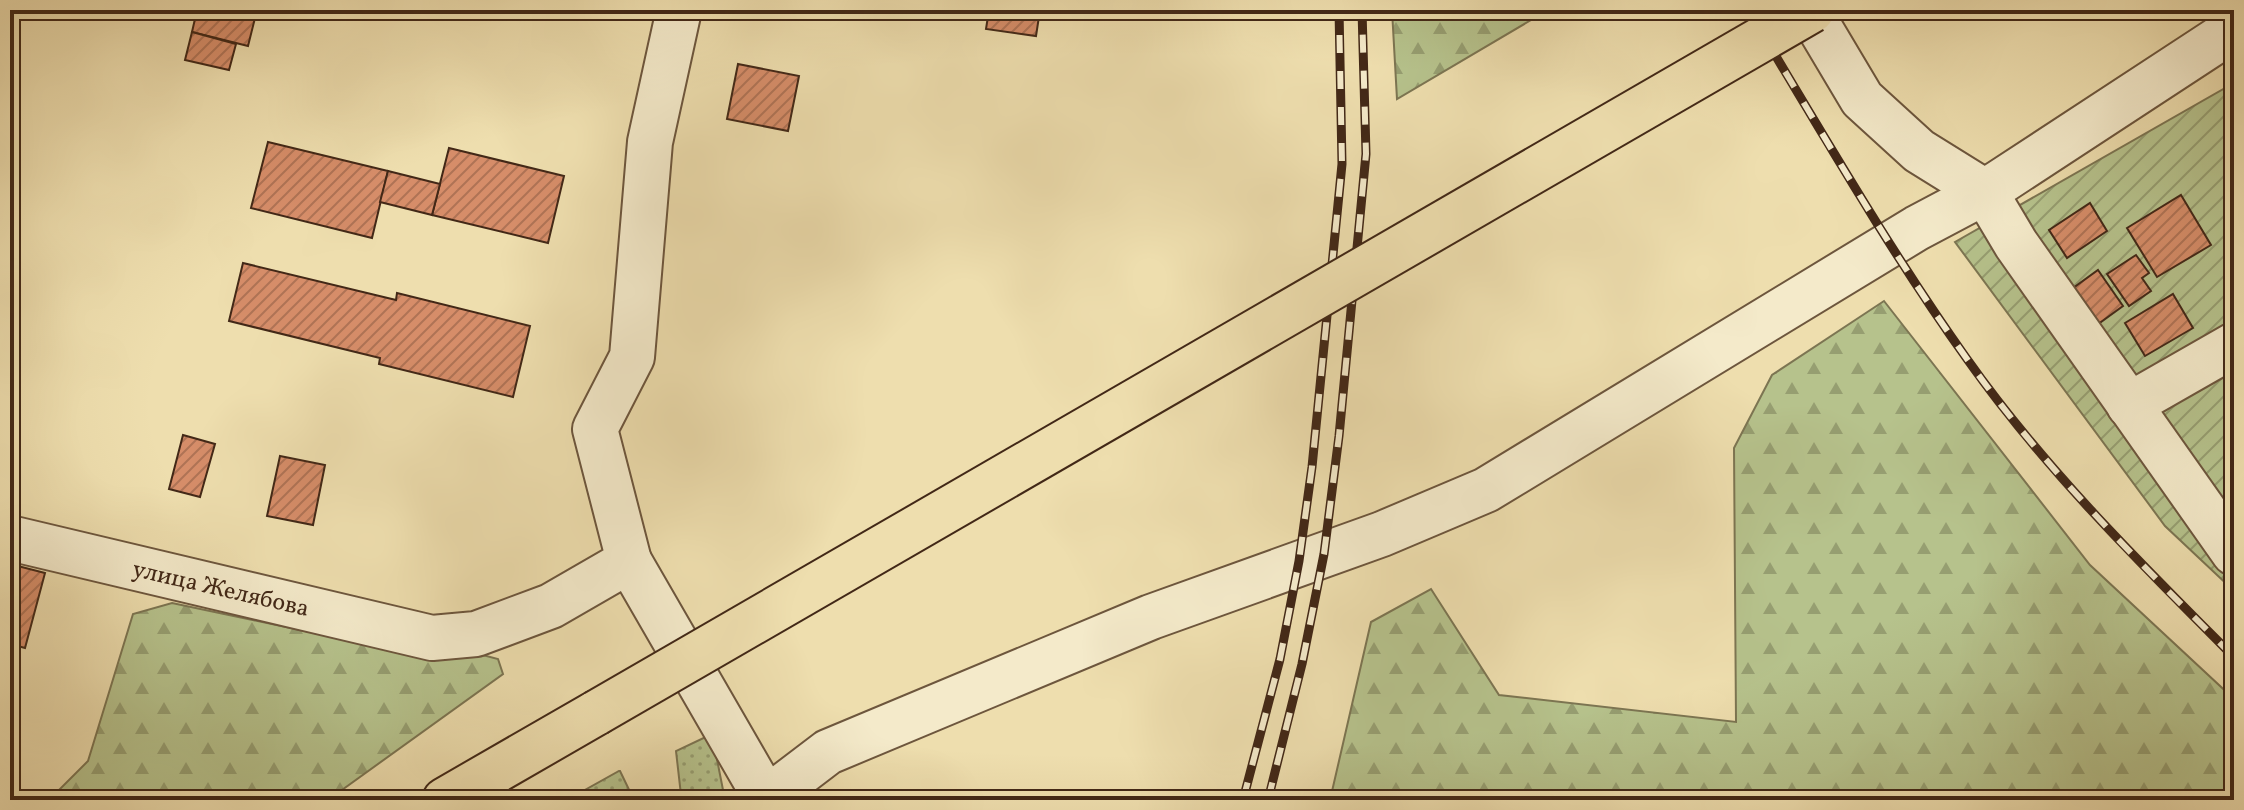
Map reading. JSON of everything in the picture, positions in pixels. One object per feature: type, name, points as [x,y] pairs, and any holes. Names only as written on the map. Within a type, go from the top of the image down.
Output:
[{"type":"main road","points":[[445,800],[1811,10]]},
{"type":"street","points":[[679,10],[650,142],[632,357],[595,429],[629,561],[766,800],[828,752],[1151,617],[1382,534],[1486,490],[1903,236],[1985,192],[2234,29]]},
{"type":"street","points":[[1811,10],[1862,99],[1919,151],[1985,192],[2016,244],[2234,553]]},
{"type":"street","points":[[2129,405],[2234,345]]},
{"type":"street","name":"улица Желябова","points":[[10,538],[432,638],[476,634],[551,606],[629,561]]},
{"type":"green space","points":[[1392,10],[1548,10],[1397,99]]},
{"type":"green space","points":[[2234,83],[2234,591],[2165,526],[1955,242]]},
{"type":"green space","points":[[1884,301],[2090,565],[2234,699],[2234,800],[1330,800],[1371,622],[1431,589],[1499,695],[1736,722],[1734,448],[1772,375]]},
{"type":"green space","points":[[172,603],[390,649],[475,653],[498,659],[503,674],[328,800],[49,800],[88,761],[133,614]]},
{"type":"green space","points":[[712,734],[725,800],[670,800],[681,795],[676,751]]},
{"type":"green space","points":[[619,771],[634,800],[567,800]]},
{"type":"building","points":[[197,10],[257,10],[248,46],[192,32]]},
{"type":"building","points":[[568,10],[603,10],[601,18]]},
{"type":"building","points":[[989,10],[1040,10],[1036,36],[986,29]]},
{"type":"building","points":[[192,32],[236,44],[229,70],[185,60]]},
{"type":"building","points":[[738,64],[799,76],[788,131],[727,119]]},
{"type":"building","points":[[268,142],[388,171],[372,238],[251,208]]},
{"type":"building","points":[[449,148],[564,176],[548,243],[432,215]]},
{"type":"building","points":[[388,171],[440,184],[432,215],[380,202]]},
{"type":"building","points":[[2181,195],[2211,245],[2157,277],[2127,228]]},
{"type":"building","points":[[2090,203],[2107,231],[2067,258],[2049,230]]},
{"type":"building","points":[[2136,255],[2149,273],[2142,278],[2151,291],[2129,306],[2107,274]]},
{"type":"building","points":[[243,263],[396,300],[397,293],[530,326],[513,397],[379,364],[380,358],[229,321]]},
{"type":"building","points":[[2098,270],[2123,306],[2094,327],[2069,291]]},
{"type":"building","points":[[2173,294],[2193,328],[2145,356],[2125,323]]},
{"type":"building","points":[[183,435],[215,444],[200,497],[169,489]]},
{"type":"building","points":[[280,456],[325,465],[313,525],[267,516]]},
{"type":"building","points":[[10,564],[45,573],[25,648],[10,644]]},
{"type":"railway","points":[[1243,800],[1280,659],[1299,561],[1312,467],[1342,164],[1339,10]]},
{"type":"railway","points":[[1268,800],[1302,664],[1324,554],[1339,436],[1366,154],[1362,10]]},
{"type":"railway","points":[[1748,10],[1909,274],[1997,399],[2094,514],[2234,657]]}]
